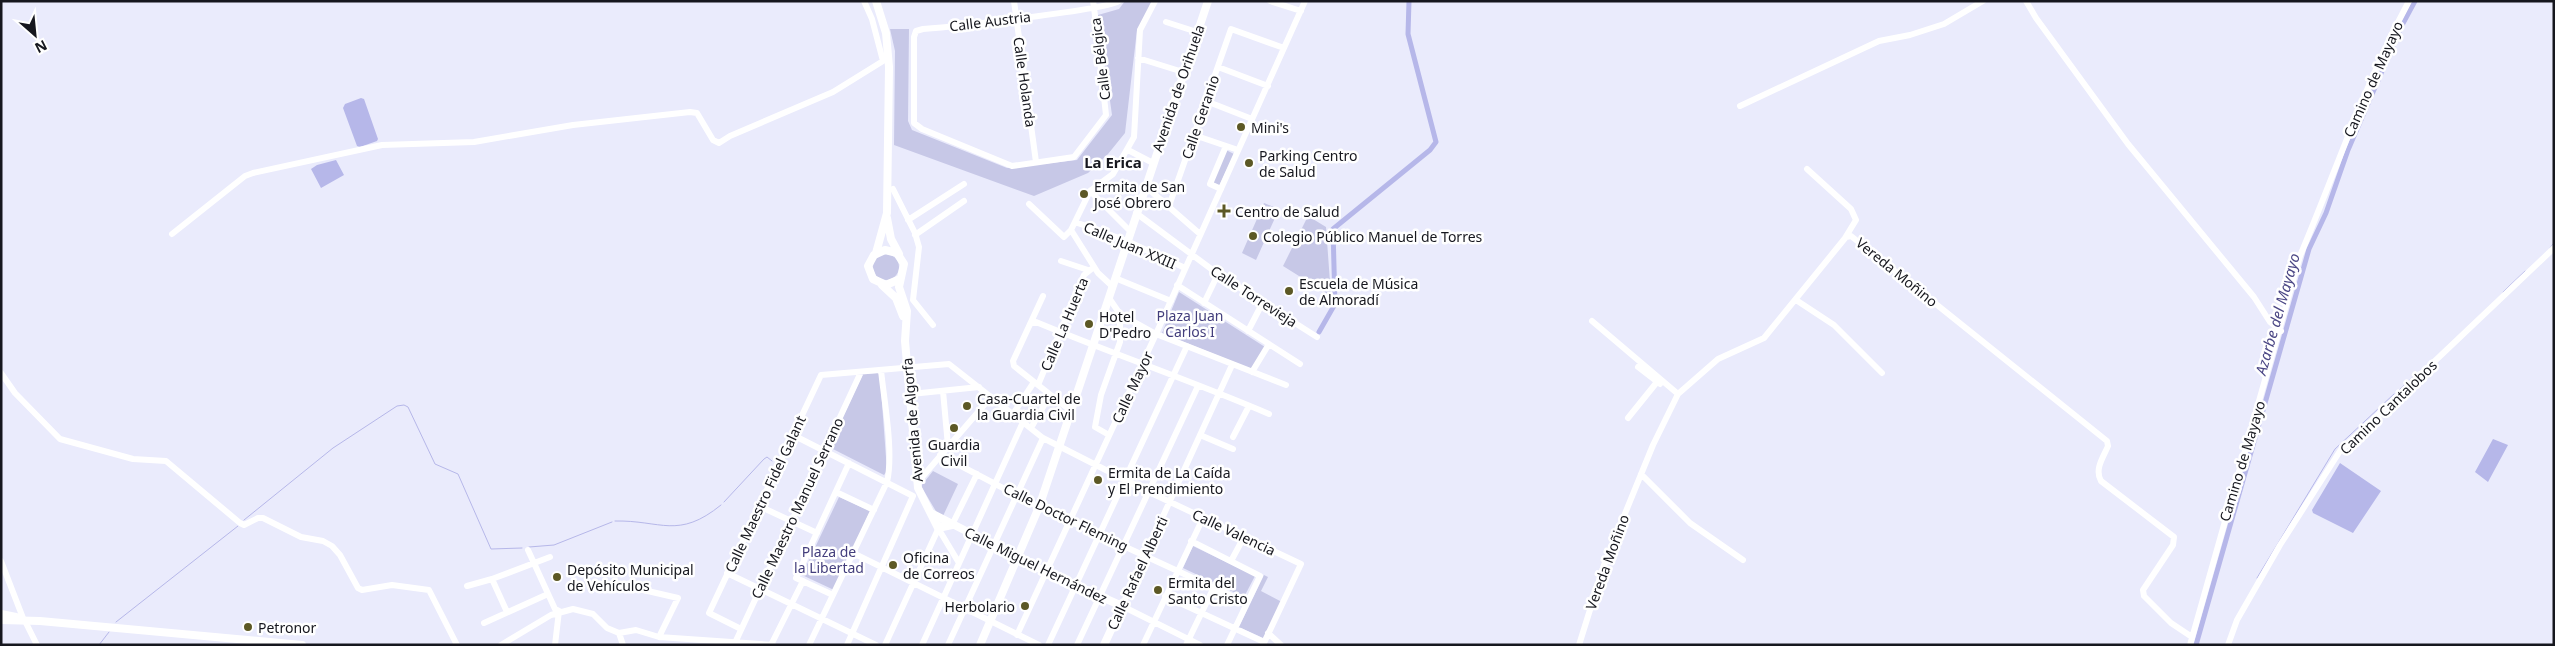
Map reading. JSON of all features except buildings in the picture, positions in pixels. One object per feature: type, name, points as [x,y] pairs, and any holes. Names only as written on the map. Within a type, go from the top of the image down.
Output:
[{"type":"main road","name":"Avenida de Orihuela","points":[[980,645],[1019,558],[1039,507],[1208,1]]},
{"type":"main road","points":[[876,2],[886,33],[889,67],[887,213],[891,239],[904,264],[901,277],[893,284],[882,285],[873,279],[869,270],[869,262],[876,253],[887,213]]},
{"type":"main road","points":[[876,253],[888,250],[899,255]]},
{"type":"main road","name":"Avenida de Algorfa","points":[[901,277],[900,291],[907,311],[908,367],[917,483],[916,494],[932,512],[938,528]]},
{"type":"main road","name":"Avenida de Algorfa","points":[[882,285],[898,303],[906,326]]},
{"type":"main road","name":"Calle Miguel Hernández","points":[[932,512],[942,520],[1046,572],[1122,606]]},
{"type":"main road","name":"Calle Miguel Hernández","points":[[938,528],[952,525]]},
{"type":"main road","name":"Calle Rafael Alberti","points":[[1104,645],[1122,606]]},
{"type":"main road","points":[[1,614],[40,621],[302,645]]},
{"type":"main road","points":[[1,620],[24,619]]},
{"type":"street","points":[[172,234],[249,174],[382,145],[474,142],[573,125],[690,112],[698,113],[713,140],[719,143],[730,136],[833,92],[883,61],[872,19],[864,1]]},
{"type":"street","name":"Calle Holanda","points":[[1014,1],[1036,162]]},
{"type":"street","name":"Calle Austria","points":[[916,31],[1016,18],[1093,4],[1115,5],[1119,1]]},
{"type":"street","points":[[1029,204],[1064,238],[1071,230],[1090,191],[1113,174],[1128,150],[1134,137],[1140,30],[1155,1]]},
{"type":"street","points":[[1270,1],[1301,11]]},
{"type":"street","name":"Calle Mayor","points":[[1017,635],[1096,466],[1306,1]]},
{"type":"street","points":[[1740,106],[1880,41],[1910,35],[1944,24],[1983,1]]},
{"type":"street","points":[[2026,1],[2036,18],[2128,144],[2254,297],[2270,322],[2281,331]]},
{"type":"street","name":"Camino de Mayayo","points":[[2190,645],[2224,521],[2281,331],[2300,256],[2324,202],[2362,103],[2409,1]]},
{"type":"street","name":"Calle Bélgica","points":[[916,31],[914,37],[913,107],[916,126],[1012,166],[1074,157],[1106,115],[1093,4]]},
{"type":"street","points":[[1166,22],[1197,32]]},
{"type":"street","name":"Calle Geranio","points":[[1169,206],[1230,29],[1284,48]]},
{"type":"street","points":[[1138,58],[1183,72]]},
{"type":"street","points":[[1218,67],[1268,86]]},
{"type":"street","points":[[1206,101],[1252,119]]},
{"type":"street","points":[[1194,134],[1238,150]]},
{"type":"street","points":[[1221,189],[1210,184],[1226,146]]},
{"type":"street","points":[[1128,150],[1153,163]]},
{"type":"street","points":[[1807,169],[1851,209],[1856,216],[1856,220],[1845,239]]},
{"type":"street","points":[[908,220],[964,184]]},
{"type":"street","points":[[1145,186],[1200,234]]},
{"type":"street","points":[[893,189],[915,235],[919,252],[913,300],[933,325]]},
{"type":"street","points":[[1090,191],[1130,231]]},
{"type":"street","points":[[915,235],[964,201]]},
{"type":"street","name":"Calle Torrevieja","points":[[1136,214],[1218,274],[1317,337]]},
{"type":"street","name":"Calle Juan XXIII","points":[[1075,222],[1127,241],[1185,268]]},
{"type":"street","points":[[1071,230],[1091,268],[1112,286]]},
{"type":"street","name":"Vereda Moñino","points":[[1579,645],[1604,565],[1641,474],[1677,396],[1718,359],[1764,338],[1849,236],[1854,237],[1997,355],[2107,441],[2108,446],[2101,460],[2099,472],[2101,481],[2174,538],[2173,545],[2143,593],[2171,623],[2192,637]]},
{"type":"street","name":"Camino Cantalobos","points":[[2228,645],[2237,620],[2280,545],[2340,450],[2554,248]]},
{"type":"street","points":[[1061,261],[1091,268]]},
{"type":"street","points":[[904,264],[910,270],[917,268]]},
{"type":"street","name":"Calle La Huerta","points":[[1013,414],[1036,384],[1058,331],[1091,268]]},
{"type":"street","points":[[901,277],[911,273],[915,277]]},
{"type":"street","points":[[1204,303],[1218,274]]},
{"type":"street","points":[[1115,278],[1171,301]]},
{"type":"street","points":[[1177,286],[1300,364]]},
{"type":"street","points":[[1043,296],[1014,361],[1014,366],[1070,411]]},
{"type":"street","points":[[1108,298],[1120,314],[1156,334],[1286,385]]},
{"type":"street","points":[[1796,300],[1834,325],[1882,373]]},
{"type":"street","points":[[1248,331],[1263,302]]},
{"type":"street","points":[[1109,435],[1095,427],[1101,395],[1121,338],[1120,314]]},
{"type":"street","points":[[1592,321],[1677,396]]},
{"type":"street","points":[[1030,324],[1036,322],[1092,346],[1221,393],[1269,414]]},
{"type":"street","points":[[1252,372],[1269,344]]},
{"type":"street","points":[[1048,645],[1186,346]]},
{"type":"street","name":"Calle Valencia","points":[[821,375],[949,364],[1043,438],[1124,480],[1301,564],[1268,633]]},
{"type":"street","name":"Calle Rafael Alberti","points":[[1122,606],[1221,393],[1232,365]]},
{"type":"street","points":[[1638,366],[1677,396]]},
{"type":"street","points":[[809,645],[887,482],[889,474],[887,424],[881,370]]},
{"type":"street","name":"Calle Maestro Manuel Serrano","points":[[735,643],[861,372]]},
{"type":"street","points":[[1,373],[15,393],[57,436],[79,445],[133,459],[166,461],[240,523],[244,525],[258,518],[263,518],[301,537],[323,540],[340,555],[358,588],[362,590],[392,585],[429,590],[457,645]]},
{"type":"street","name":"Calle Maestro Fidel Galant","points":[[742,629],[709,613],[821,375]]},
{"type":"street","points":[[1628,418],[1657,382]]},
{"type":"street","points":[[1077,645],[1198,386]]},
{"type":"street","points":[[911,394],[979,387]]},
{"type":"street","points":[[943,391],[948,446]]},
{"type":"street","points":[[1031,428],[1050,394]]},
{"type":"street","points":[[917,483],[991,397]]},
{"type":"street","points":[[1233,437],[1250,406]]},
{"type":"street","points":[[922,645],[1023,422]]},
{"type":"street","points":[[793,435],[887,482],[916,494],[847,645]]},
{"type":"street","points":[[1200,435],[1234,449]]},
{"type":"street","points":[[948,645],[1043,438]]},
{"type":"street","name":"Calle Doctor Fleming","points":[[940,455],[1039,507],[1071,520],[1247,603]]},
{"type":"street","points":[[833,595],[796,578],[849,463]]},
{"type":"street","points":[[952,525],[977,474]]},
{"type":"street","points":[[1641,474],[1696,528],[1743,560]]},
{"type":"street","points":[[836,492],[874,510]]},
{"type":"street","points":[[759,506],[817,533]]},
{"type":"street","points":[[1143,645],[1203,518]]},
{"type":"street","points":[[885,645],[942,520]]},
{"type":"street","name":"Avenida de Algorfa","points":[[938,528],[959,563]]},
{"type":"street","points":[[1231,561],[1244,537]]},
{"type":"street","points":[[1191,541],[1260,576],[1227,645]]},
{"type":"street","points":[[528,550],[555,609],[559,611]]},
{"type":"street","points":[[853,553],[1039,645]]},
{"type":"street","points":[[467,586],[492,579],[550,557]]},
{"type":"street","points":[[1,561],[24,619],[37,645]]},
{"type":"street","points":[[727,573],[876,645]]},
{"type":"street","points":[[492,579],[507,612]]},
{"type":"street","points":[[501,645],[559,611],[573,608],[596,615],[607,628],[619,633],[636,630],[659,637],[772,645],[803,581]]},
{"type":"street","points":[[613,583],[678,598],[659,637]]},
{"type":"street","points":[[1188,642],[1214,587]]},
{"type":"street","points":[[484,623],[548,594]]},
{"type":"street","points":[[1165,596],[1263,644],[1268,633],[1281,645]]},
{"type":"street","name":"Calle Miguel Hernández","points":[[1122,606],[1188,642],[1200,645]]},
{"type":"street","points":[[555,645],[559,611]]},
{"type":"street","points":[[619,633],[623,645]]},
{"type":"green space","points":[[1125,1],[1153,1],[1137,30],[1125,133],[1108,154],[1088,173],[1034,196],[894,145],[895,51],[890,29],[909,29],[908,121],[912,130],[1007,168],[1077,160],[1112,115],[1098,15],[1119,9]]},
{"type":"green space","points":[[1226,150],[1234,154],[1219,186],[1212,183]]},
{"type":"green space","points":[[1264,203],[1279,209],[1256,260],[1242,253]]},
{"type":"green space","points":[[1308,216],[1326,227],[1331,296],[1283,266]]},
{"type":"green space","points":[[886,254],[895,258],[899,267],[895,276],[886,280],[877,276],[873,267],[877,258]]},
{"type":"green space","name":"Plaza Juan Carlos I","points":[[1179,292],[1265,347],[1251,369],[1162,333]]},
{"type":"green space","points":[[878,373],[880,376],[887,471],[884,475],[829,447],[863,374]]},
{"type":"green space","points":[[933,471],[958,484],[943,516],[937,513],[921,486]]},
{"type":"green space","name":"Plaza de la Libertad","points":[[839,497],[870,511],[834,590],[802,575]]},
{"type":"green space","points":[[1193,546],[1255,576],[1244,597],[1183,568]]},
{"type":"green space","points":[[1264,575],[1268,577],[1261,591],[1282,602],[1263,638],[1239,627]]},
{"type":"shaded area","points":[[361,98],[364,99],[378,139],[360,147],[357,146],[343,108],[345,104]]},
{"type":"shaded area","points":[[336,160],[344,175],[321,188],[311,169],[317,165]]},
{"type":"shaded area","points":[[2493,439],[2508,445],[2488,482],[2475,472]]},
{"type":"shaded area","points":[[2340,463],[2381,491],[2353,533],[2313,513],[2312,510]]},
{"type":"waterway","points":[[1319,332],[1335,304],[1333,229],[1430,150],[1436,142],[1408,34],[1409,1]]},
{"type":"waterway","name":"Azarbe del Mayayo","points":[[2196,645],[2309,249],[2326,213],[2348,150],[2401,27],[2415,1]]},
{"type":"waterway","points":[[2550,248],[2554,243]]},
{"type":"waterway","points":[[2503,292],[2525,271]]},
{"type":"waterway","points":[[2398,391],[2415,375]]},
{"type":"waterway","points":[[2257,578],[2335,449],[2394,394]]},
{"type":"waterway","points":[[244,520],[333,448],[397,406],[404,405],[408,407],[435,464],[458,474],[491,549],[522,548]]},
{"type":"waterway","points":[[724,502],[764,459],[767,457],[772,461]]},
{"type":"waterway","points":[[615,521],[669,526],[681,525],[706,516],[721,505]]},
{"type":"waterway","points":[[529,547],[554,545],[612,522]]},
{"type":"waterway","points":[[116,622],[238,526]]},
{"type":"waterway","points":[[99,645],[109,632]]},
{"type":"place","name":"Mini's","points":[[1241,127]]},
{"type":"place","name":"Parking Centro de Salud","points":[[1249,163]]},
{"type":"place","name":"Ermita de San José Obrero","points":[[1084,194]]},
{"type":"place","name":"Centro de Salud","points":[[1224,211]]},
{"type":"place","name":"Colegio Público Manuel de Torres","points":[[1253,236]]},
{"type":"place","name":"Escuela de Música de Almoradí","points":[[1289,291]]},
{"type":"place","name":"Hotel D'Pedro","points":[[1089,324]]},
{"type":"place","name":"Casa-Cuartel de la Guardia Civil","points":[[967,406]]},
{"type":"place","name":"Guardia Civil","points":[[954,428]]},
{"type":"place","name":"Ermita de La Caída y El Prendimiento","points":[[1098,480]]},
{"type":"place","name":"Oficina de Correos","points":[[893,565]]},
{"type":"place","name":"Depósito Municipal de Vehículos","points":[[557,577]]},
{"type":"place","name":"Ermita del Santo Cristo","points":[[1158,590]]},
{"type":"place","name":"Herbolario","points":[[1025,606]]},
{"type":"place","name":"Petronor","points":[[248,627]]},
{"type":"district","name":"La Erica","points":[[1113,162]]}]
